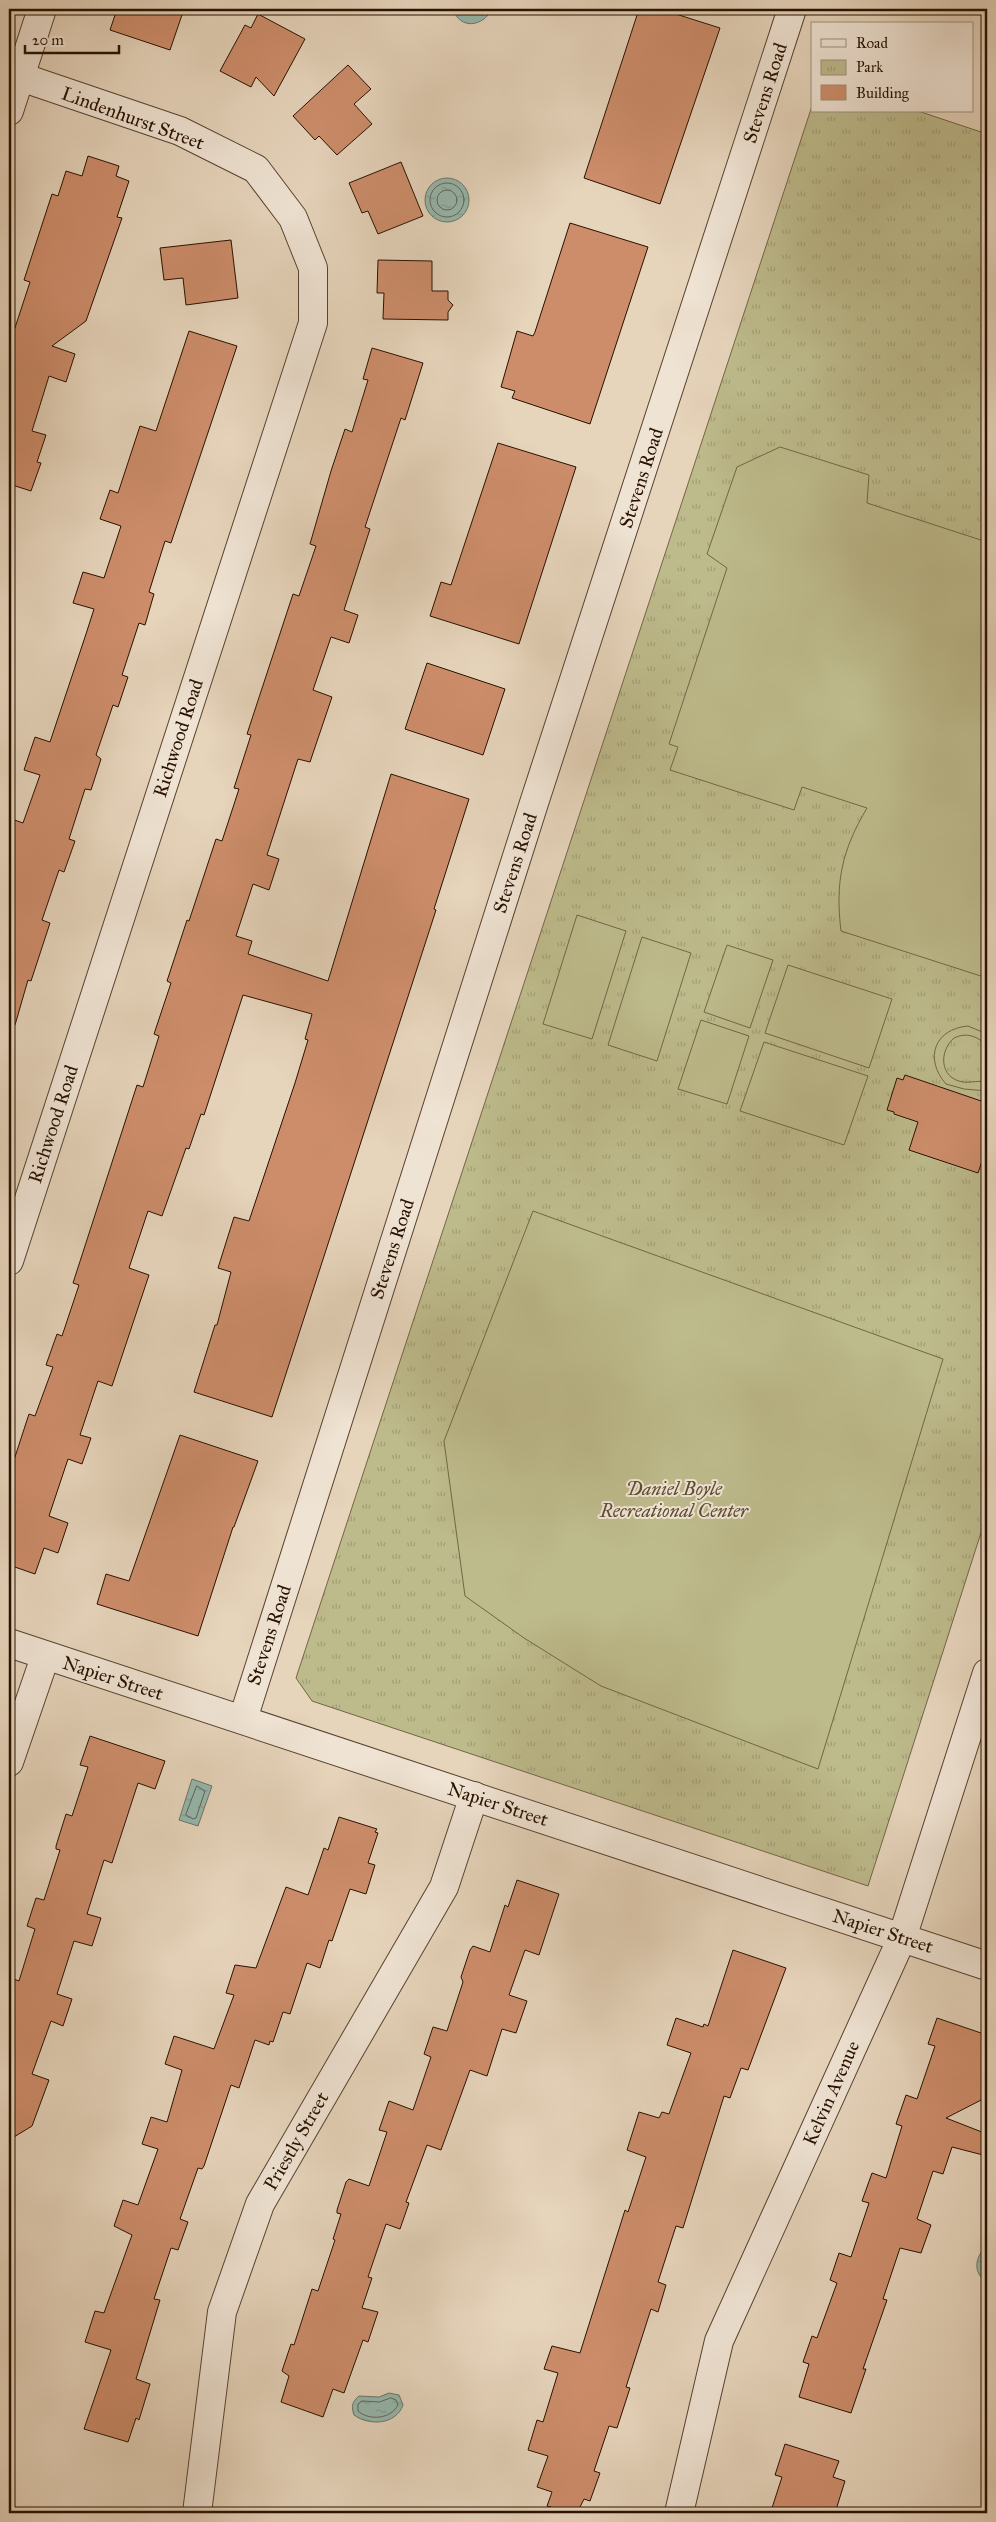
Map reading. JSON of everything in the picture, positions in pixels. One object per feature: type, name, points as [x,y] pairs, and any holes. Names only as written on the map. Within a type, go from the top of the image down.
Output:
[{"type":"street","points":[[9,111],[14,75],[42,9]]},
{"type":"street","name":"Stevens Road","points":[[243,1719],[531,812],[792,9]]},
{"type":"street","name":"Lindenhurst Street","points":[[14,75],[180,131],[256,169],[292,215]]},
{"type":"street","name":"Richwood Road","points":[[9,1261],[14,1228],[313,323],[313,268],[292,215]]},
{"type":"street","name":"Napier Street","points":[[9,1643],[45,1657],[243,1719],[987,1966]]},
{"type":"street","points":[[9,1762],[45,1657]]},
{"type":"street","name":"Kelvin Avenue","points":[[679,2513],[719,2341],[902,1938],[987,1673]]},
{"type":"street","name":"Priestly Street","points":[[197,2513],[222,2312],[260,2204],[444,1887],[474,1796]]},
{"type":"green space","name":"Daniel Boyle Recreational Center","points":[[811,109],[811,112],[921,112],[987,134],[987,1514],[868,1886],[312,1701],[296,1678]]},
{"type":"green space","points":[[780,447],[869,475],[867,503],[987,542],[987,978],[841,931],[839,897],[842,867],[858,823],[867,808],[802,787],[794,810],[670,770],[678,747],[669,744],[727,568],[707,554],[737,467]]},
{"type":"green space","points":[[577,915],[626,931],[592,1039],[543,1024]]},
{"type":"green space","points":[[642,937],[691,953],[657,1061],[608,1045]]},
{"type":"green space","points":[[727,945],[773,960],[750,1028],[704,1012]]},
{"type":"green space","points":[[788,965],[892,999],[869,1068],[765,1033]]},
{"type":"green space","points":[[701,1020],[749,1036],[727,1104],[678,1089]]},
{"type":"green space","points":[[968,1026],[987,1034],[987,1045],[979,1039],[967,1035],[954,1038],[949,1043],[944,1057],[946,1070],[949,1075],[963,1082],[987,1082],[987,1091],[964,1089],[946,1084],[935,1065],[934,1055],[940,1039],[956,1028]]},
{"type":"green space","points":[[764,1042],[868,1076],[844,1145],[740,1111]]},
{"type":"green space","points":[[533,1211],[943,1359],[818,1769],[601,1686],[524,1638],[465,1596],[444,1441]]},
{"type":"water","points":[[453,9],[492,9],[483,20],[472,24],[461,20],[456,16]]},
{"type":"water","points":[[447,178],[459,182],[465,188],[469,200],[465,212],[459,218],[447,222],[435,218],[429,212],[425,200],[429,188],[435,182]]},
{"type":"water","points":[[192,1779],[212,1786],[198,1826],[179,1820]]},
{"type":"water","points":[[987,2246],[987,2282],[979,2274],[977,2264],[980,2255]]},
{"type":"water","points":[[389,2393],[399,2395],[403,2405],[400,2412],[394,2417],[382,2422],[374,2422],[360,2419],[354,2415],[353,2404],[359,2396],[379,2397]]},
{"type":"building","points":[[117,9],[184,9],[170,50],[110,30]]},
{"type":"building","points":[[639,9],[660,9],[720,28],[660,204],[584,178]]},
{"type":"building","points":[[258,14],[305,39],[274,96],[256,77],[251,87],[220,71],[245,25],[251,28]]},
{"type":"building","points":[[348,65],[371,89],[354,104],[372,124],[337,155],[319,136],[315,140],[293,116]]},
{"type":"building","points":[[88,156],[119,166],[116,176],[129,181],[117,217],[122,218],[86,321],[52,346],[75,354],[66,382],[49,376],[32,431],[46,435],[37,462],[41,463],[31,491],[9,484],[9,346],[30,282],[24,280],[52,194],[58,196],[66,171],[82,176]]},
{"type":"building","points":[[401,162],[423,216],[378,234],[368,211],[362,213],[349,183]]},
{"type":"building","points":[[570,223],[648,247],[590,424],[512,398],[515,391],[501,387],[517,331],[533,336],[535,332]]},
{"type":"building","points":[[231,240],[238,298],[186,305],[183,278],[164,280],[160,248]]},
{"type":"building","points":[[378,260],[432,261],[432,291],[448,291],[448,300],[453,305],[448,312],[448,320],[383,319],[384,293],[377,293]]},
{"type":"building","points":[[189,331],[237,346],[171,543],[165,541],[149,592],[154,594],[145,625],[139,623],[122,675],[128,677],[118,707],[113,705],[96,755],[101,759],[91,790],[85,789],[69,839],[75,841],[64,872],[59,870],[42,920],[50,923],[31,981],[28,980],[15,1025],[9,1024],[9,818],[23,823],[40,775],[24,770],[35,737],[50,742],[94,609],[73,603],[83,572],[104,578],[121,526],[100,519],[110,490],[118,493],[140,426],[156,431]]},
{"type":"building","points":[[372,348],[423,363],[405,420],[401,418],[365,527],[370,529],[344,610],[358,615],[349,643],[331,637],[313,690],[332,697],[310,762],[298,759],[267,855],[279,859],[269,890],[253,884],[236,936],[252,941],[248,954],[328,981],[391,774],[469,799],[434,909],[436,910],[272,1417],[194,1392],[215,1325],[217,1325],[231,1272],[218,1268],[234,1217],[249,1221],[295,1083],[308,1040],[305,1039],[312,1014],[243,995],[204,1115],[201,1114],[189,1149],[186,1148],[162,1216],[148,1211],[129,1268],[149,1275],[112,1386],[98,1381],[80,1435],[91,1438],[82,1464],[68,1459],[49,1516],[68,1523],[58,1553],[44,1548],[35,1574],[9,1565],[9,1466],[12,1466],[29,1414],[35,1416],[53,1367],[46,1365],[57,1334],[62,1336],[79,1285],[73,1283],[137,1085],[143,1087],[159,1036],[154,1034],[171,983],[167,981],[187,920],[189,921],[216,839],[222,841],[239,789],[234,788],[251,735],[247,734],[293,594],[299,596],[316,546],[310,544],[345,429],[352,432],[368,380],[363,379]]},
{"type":"building","points":[[498,443],[576,467],[519,644],[430,616],[441,582],[451,585]]},
{"type":"building","points":[[427,663],[505,689],[483,755],[405,729]]},
{"type":"building","points":[[905,1075],[987,1103],[987,1146],[978,1173],[909,1150],[918,1122],[887,1110],[897,1078],[903,1080]]},
{"type":"building","points":[[180,1435],[258,1461],[233,1527],[198,1636],[97,1604],[106,1574],[129,1581]]},
{"type":"building","points":[[90,1736],[165,1761],[155,1789],[138,1783],[112,1863],[104,1860],[87,1914],[101,1918],[92,1946],[74,1941],[57,1994],[72,1999],[63,2026],[51,2021],[32,2074],[49,2080],[32,2126],[9,2140],[9,1977],[19,1981],[35,1929],[27,1926],[36,1898],[44,1900],[60,1850],[56,1849],[56,1846],[66,1814],[72,1816],[88,1767],[80,1765]]},
{"type":"building","points":[[339,1817],[377,1829],[375,1832],[378,1833],[368,1863],[375,1865],[366,1894],[350,1889],[332,1941],[329,1940],[320,1968],[307,1963],[290,2014],[283,2012],[273,2042],[270,2041],[269,2045],[255,2040],[239,2088],[231,2085],[204,2166],[202,2169],[198,2168],[180,2219],[188,2222],[178,2250],[171,2248],[154,2299],[160,2300],[136,2379],[150,2384],[139,2420],[136,2418],[128,2442],[84,2429],[111,2350],[85,2342],[95,2311],[104,2313],[132,2235],[114,2226],[123,2200],[138,2205],[158,2149],[142,2144],[151,2117],[167,2122],[182,2070],[165,2064],[174,2036],[214,2049],[234,1995],[226,1993],[235,1965],[256,1968],[286,1887],[308,1895],[324,1848],[328,1850]]},
{"type":"building","points":[[517,1880],[559,1894],[539,1955],[525,1950],[509,1995],[527,2001],[516,2033],[502,2029],[487,2076],[470,2070],[441,2150],[427,2145],[406,2202],[409,2203],[400,2229],[386,2224],[368,2277],[372,2278],[362,2308],[378,2312],[368,2342],[363,2340],[344,2393],[333,2389],[323,2417],[281,2402],[289,2376],[282,2371],[291,2344],[294,2345],[312,2289],[318,2291],[335,2240],[333,2239],[341,2214],[337,2213],[337,2210],[346,2182],[349,2179],[369,2186],[387,2132],[379,2130],[389,2101],[413,2110],[431,2057],[424,2054],[433,2027],[447,2031],[463,1982],[461,1977],[470,1950],[473,1946],[490,1952],[505,1905],[508,1907]]},
{"type":"building","points":[[733,1950],[786,1968],[748,2070],[741,2068],[730,2098],[724,2096],[683,2228],[676,2226],[658,2282],[666,2285],[658,2312],[651,2309],[626,2387],[630,2388],[617,2428],[609,2426],[594,2471],[600,2473],[590,2501],[584,2499],[577,2513],[547,2506],[552,2492],[537,2487],[548,2456],[528,2450],[537,2420],[543,2422],[558,2373],[544,2369],[552,2346],[580,2353],[625,2210],[628,2212],[646,2157],[627,2150],[639,2112],[659,2118],[662,2112],[669,2114],[691,2053],[667,2045],[676,2018],[703,2027],[704,2024],[708,2026]]},
{"type":"building","points":[[937,2018],[987,2035],[987,2097],[946,2118],[987,2134],[987,2156],[952,2147],[943,2174],[933,2171],[917,2219],[931,2225],[921,2253],[900,2248],[883,2299],[887,2300],[863,2369],[866,2369],[851,2413],[799,2397],[809,2364],[803,2362],[812,2336],[817,2338],[837,2283],[830,2280],[839,2253],[851,2257],[869,2203],[862,2201],[872,2173],[886,2178],[902,2126],[896,2124],[906,2095],[917,2099],[935,2046],[928,2044]]},
{"type":"building","points":[[785,2444],[839,2461],[833,2477],[845,2481],[835,2513],[787,2513],[772,2508],[782,2477],[775,2475]]}]
